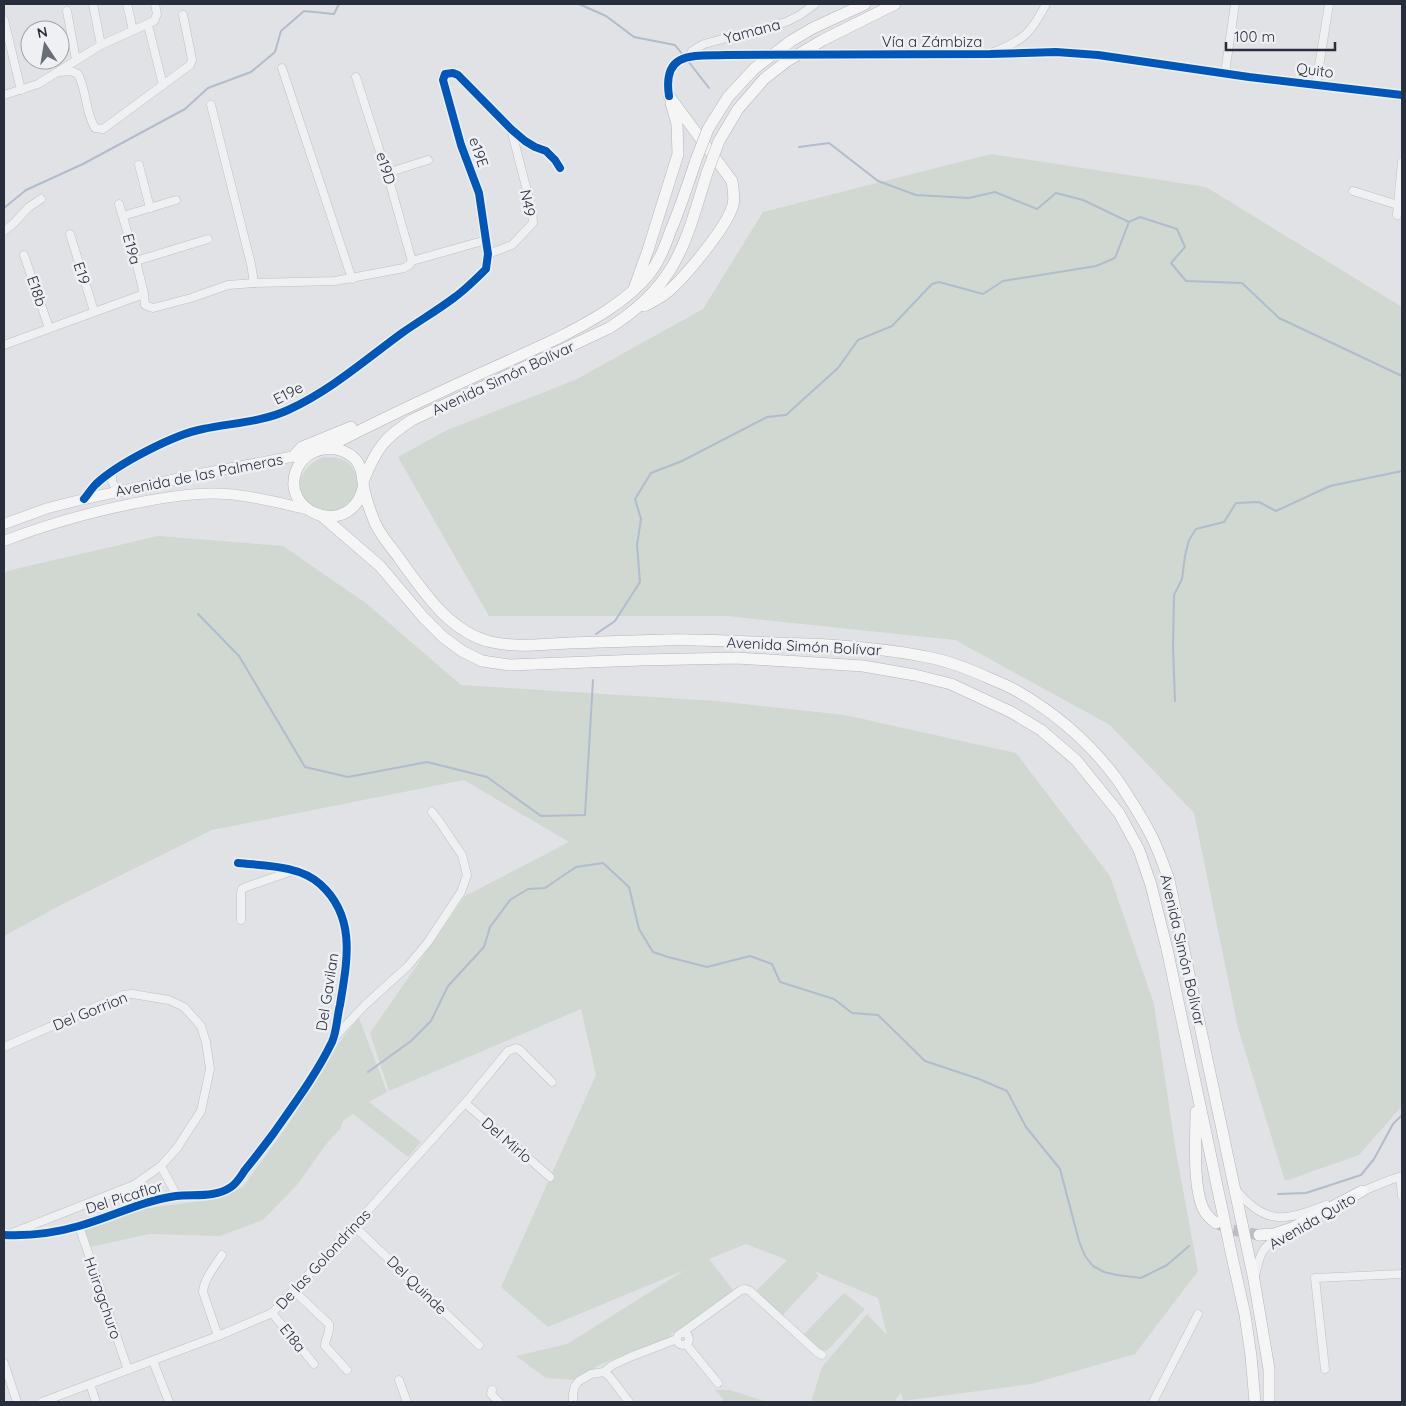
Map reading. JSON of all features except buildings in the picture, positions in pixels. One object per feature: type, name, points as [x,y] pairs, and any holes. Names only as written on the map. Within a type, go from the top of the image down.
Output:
[{"type":"highway","name":"Avenida Simón Bolívar","points":[[326,448],[442,390],[574,330],[610,308],[634,289],[649,274],[661,255],[678,214],[708,129],[728,97],[755,68],[791,41],[812,28],[865,4]]},
{"type":"highway","name":"Avenida Simón Bolívar","points":[[896,4],[823,40],[787,61],[764,79],[738,109],[719,141],[688,231],[671,269],[657,288],[636,309],[609,328],[412,420],[382,443],[372,459],[363,483],[376,526],[420,587],[442,613],[463,630],[478,638],[514,646],[677,640],[824,644],[862,647],[935,658],[978,673],[1015,690],[1056,716],[1090,748],[1116,779],[1142,818],[1156,844],[1169,880],[1254,1280],[1269,1369],[1269,1402]]},
{"type":"highway","points":[[634,289],[678,154],[677,124],[669,96]]},
{"type":"highway","points":[[636,309],[654,301],[680,281],[722,226],[733,205],[734,193],[732,182],[669,96]]},
{"type":"highway","points":[[294,456],[302,447],[334,435],[428,392],[442,390]]},
{"type":"highway","points":[[326,448],[337,449],[347,453],[355,460],[361,469],[363,483],[358,500],[349,511],[336,516],[322,516],[306,509],[295,491],[294,481],[301,461],[309,454],[326,448]]},
{"type":"highway","name":"Avenida Simón Bolívar","points":[[322,516],[380,566],[423,617],[443,637],[462,652],[482,661],[510,665],[737,658],[863,666],[915,675],[951,684],[1011,712],[1041,730],[1076,760],[1119,813],[1139,850],[1151,885],[1167,949],[1245,1315],[1255,1402]]},
{"type":"highway","points":[[1196,1087],[1199,1197],[1205,1213],[1216,1223]]},
{"type":"highway","points":[[1259,1235],[1274,1234],[1292,1228],[1362,1191]]},
{"type":"main road","name":"Avenida de las Palmeras","points":[[4,524],[48,508],[116,491],[309,454]]},
{"type":"main road","name":"Avenida de las Palmeras","points":[[4,541],[30,530],[73,518],[177,495],[227,494],[259,498],[306,509]]},
{"type":"street","points":[[93,4],[101,45]]},
{"type":"street","points":[[127,4],[133,30]]},
{"type":"street","points":[[4,95],[38,84],[101,45],[152,22],[156,19],[157,14],[155,4]]},
{"type":"street","name":"Yamana","points":[[690,56],[692,50],[704,44],[786,22],[815,4]]},
{"type":"street","points":[[990,54],[1007,47],[1032,30],[1046,4]]},
{"type":"street","points":[[1225,73],[1235,4]]},
{"type":"street","points":[[1316,85],[1329,4]]},
{"type":"street","points":[[67,11],[76,60]]},
{"type":"street","points":[[59,72],[71,71],[78,74],[82,80],[91,122],[95,128],[103,129],[190,65],[192,60],[183,16]]},
{"type":"street","points":[[4,20],[21,90]]},
{"type":"street","points":[[149,29],[163,85]]},
{"type":"street","name":"Vía a Zámbiza","points":[[690,56],[1056,52],[1098,55],[1225,73]]},
{"type":"street","points":[[669,96],[668,76],[672,66],[680,59],[690,56]]},
{"type":"street","points":[[282,68],[352,278]]},
{"type":"street","name":"e19E","points":[[486,269],[488,254],[479,193],[458,135],[443,80],[444,74],[453,73],[458,75],[511,130]]},
{"type":"street","name":"Quito","points":[[1225,73],[1402,95]]},
{"type":"street","name":"e19D","points":[[356,77],[387,173],[412,260]]},
{"type":"street","points":[[211,105],[254,282]]},
{"type":"street","points":[[511,130],[525,141],[546,151],[560,168]]},
{"type":"street","name":"N49","points":[[488,254],[512,245],[533,223],[532,210],[511,130]]},
{"type":"street","points":[[387,173],[428,160]]},
{"type":"street","points":[[1397,215],[1402,162]]},
{"type":"street","points":[[139,165],[150,208]]},
{"type":"street","points":[[1353,191],[1398,205]]},
{"type":"street","points":[[4,231],[30,207],[42,199]]},
{"type":"street","points":[[123,216],[176,200]]},
{"type":"street","name":"E19a","points":[[119,204],[144,294]]},
{"type":"street","name":"E19","points":[[70,234],[94,312]]},
{"type":"street","points":[[136,261],[208,239]]},
{"type":"street","points":[[4,345],[144,294],[145,305],[153,308],[191,298],[228,285],[254,282],[335,281],[404,268],[412,260],[486,240]]},
{"type":"street","name":"E18b","points":[[24,255],[49,328]]},
{"type":"street","name":"E19e","points":[[84,499],[95,485],[112,472],[181,434],[266,418],[290,409],[339,380],[455,297],[486,269]]},
{"type":"street","points":[[112,472],[112,482],[116,491]]},
{"type":"street","points":[[333,1039],[365,1005],[408,966],[428,942],[461,892],[467,875],[462,855],[432,812]]},
{"type":"street","name":"Del Gavilan","points":[[238,863],[294,870],[305,874],[319,883],[331,895],[342,916],[348,954],[333,1039],[315,1074]]},
{"type":"street","points":[[240,920],[242,889],[294,870]]},
{"type":"street","name":"Del Gorrion","points":[[4,1047],[123,995],[132,994],[169,1000],[184,1007],[201,1026],[206,1042],[210,1069],[201,1111],[177,1148],[161,1166],[134,1185],[4,1236]]},
{"type":"street","name":"De las Golondrinas","points":[[42,1402],[218,1336],[272,1313],[354,1226],[465,1103],[508,1051],[516,1048],[520,1050],[552,1082]]},
{"type":"street","name":"Del Picaflor","points":[[4,1236],[44,1233],[79,1226],[140,1204],[177,1196],[217,1194],[225,1191],[234,1185],[315,1074]]},
{"type":"street","name":"Del Mirlo","points":[[465,1103],[550,1177]]},
{"type":"street","name":"Del Picaflor","points":[[161,1166],[177,1196]]},
{"type":"street","points":[[1401,1176],[1402,1196]]},
{"type":"street","name":"Avenida Quito","points":[[1234,1187],[1252,1207],[1277,1218],[1287,1218],[1401,1176]]},
{"type":"street","name":"Avenida Quito","points":[[1254,1280],[1259,1256],[1270,1242],[1362,1191]]},
{"type":"street","name":"Huiragchuro","points":[[79,1226],[128,1370]]},
{"type":"street","name":"Del Quinde","points":[[354,1226],[479,1345]]},
{"type":"street","points":[[218,1336],[203,1292],[206,1280],[222,1255]]},
{"type":"street","points":[[1325,1369],[1315,1278],[1402,1274]]},
{"type":"street","points":[[573,1402],[575,1386],[579,1381],[591,1374],[604,1372],[611,1366],[630,1357],[676,1338],[679,1334],[745,1289],[750,1291],[814,1350],[822,1355]]},
{"type":"street","points":[[294,1291],[329,1324],[325,1346],[347,1370]]},
{"type":"street","name":"E18a","points":[[272,1313],[314,1364]]},
{"type":"street","points":[[1153,1402],[1198,1314]]},
{"type":"street","points":[[684,1332],[689,1337],[686,1344]]},
{"type":"street","points":[[676,1338],[680,1344],[686,1344]]},
{"type":"street","points":[[686,1344],[718,1383]]},
{"type":"street","points":[[153,1361],[169,1402]]},
{"type":"street","points":[[4,1363],[17,1402]]},
{"type":"street","points":[[604,1372],[629,1402]]},
{"type":"street","points":[[399,1380],[407,1402]]},
{"type":"street","points":[[90,1384],[96,1402]]},
{"type":"street","points":[[492,1390],[491,1394],[499,1402]]},
{"type":"shaded area","points":[[991,154],[1206,187],[1402,307],[1402,1106],[1359,1155],[1285,1181],[1238,1028],[1194,813],[1110,725],[955,640],[727,616],[489,616],[398,457],[447,430],[575,380],[703,309],[763,212]]},
{"type":"shaded area","points":[[324,457],[341,459],[347,462],[356,477],[359,493],[340,514],[311,510],[302,495],[300,481],[302,475],[309,466]]},
{"type":"shaded area","points":[[158,536],[283,546],[367,604],[461,685],[716,701],[845,715],[1016,753],[1110,876],[1154,1004],[1176,1152],[1198,1271],[1135,1354],[1031,1384],[903,1401],[901,1392],[894,1402],[811,1402],[822,1367],[867,1314],[887,1335],[878,1298],[814,1271],[819,1276],[781,1317],[753,1294],[787,1260],[746,1244],[709,1259],[736,1294],[683,1328],[670,1334],[674,1338],[647,1346],[601,1364],[576,1380],[546,1378],[516,1356],[567,1344],[685,1270],[548,1327],[501,1287],[596,1075],[581,1009],[389,1091],[370,1033],[465,896],[569,842],[464,780],[212,830],[59,906],[4,936],[4,574],[7,571]]},
{"type":"shaded area","points":[[359,1018],[387,1092],[369,1102],[421,1142],[408,1157],[353,1114],[343,1121],[340,1129],[327,1143],[297,1185],[263,1220],[220,1236],[149,1234],[90,1247],[84,1229],[148,1208],[217,1199],[243,1187],[287,1126],[338,1044]]},
{"type":"shaded area","points":[[844,1293],[865,1309],[828,1350],[822,1351],[803,1335]]},
{"type":"shaded area","points":[[715,1390],[730,1390],[767,1402],[720,1402],[723,1399]]},
{"type":"waterway","points":[[4,208],[26,190],[83,164],[185,109],[208,88],[251,72],[275,52],[281,31],[304,11],[334,14],[339,4]]},
{"type":"waterway","points":[[579,4],[606,16],[634,37],[675,45],[683,55]]},
{"type":"waterway","points":[[688,61],[709,88]]},
{"type":"waterway","points":[[799,147],[829,143],[878,181],[916,195],[969,198],[995,192],[1037,209],[1056,193],[1083,200],[1129,222],[1140,217],[1177,229],[1185,247],[1171,263],[1186,281],[1242,283],[1279,318],[1402,376]]},
{"type":"waterway","points":[[596,634],[615,621],[640,582],[637,545],[641,519],[635,499],[651,473],[682,461],[767,417],[786,415],[838,368],[858,340],[892,326],[932,284],[939,282],[983,294],[1003,281],[1096,266],[1115,258],[1129,222]]},
{"type":"waterway","points":[[1175,701],[1174,595],[1182,579],[1189,540],[1196,529],[1224,522],[1236,503],[1259,502],[1276,511],[1330,486],[1402,471]]},
{"type":"waterway","points":[[198,614],[239,656],[305,767],[348,777],[427,762],[487,777],[541,816],[585,815],[593,680]]},
{"type":"waterway","points":[[368,1072],[411,1041],[431,1021],[448,986],[484,947],[490,927],[510,900],[528,889],[545,888],[576,867],[603,863],[629,887],[639,929],[653,952],[707,967],[750,956],[772,964],[780,982],[834,999],[852,1013],[878,1015],[925,1061],[979,1079],[1007,1091],[1026,1127],[1060,1169],[1079,1241],[1085,1256],[1093,1266],[1104,1272],[1141,1278],[1167,1265],[1189,1246]]},
{"type":"waterway","points":[[1278,1194],[1306,1193],[1361,1175],[1374,1159],[1393,1124],[1402,1115]]},
{"type":"tunnel","points":[[1218,1224],[1233,1230],[1259,1235]]},
{"type":"cycle path","points":[[669,96],[668,81],[670,70],[676,63],[692,56],[1056,52],[1098,55],[1249,77],[1402,95]]},
{"type":"cycle path","points":[[84,499],[105,476],[162,443],[191,432],[247,422],[278,414],[318,394],[402,333],[449,302],[486,269],[488,254],[479,193],[461,145],[443,80],[445,74],[453,73],[458,75],[511,129],[525,141],[546,151],[560,168]]},
{"type":"cycle path","points":[[4,1235],[61,1230],[163,1198],[211,1194],[225,1190],[239,1179],[312,1078],[332,1042],[340,1005],[347,957],[347,941],[340,911],[332,897],[320,884],[302,873],[281,867],[238,863]]}]
